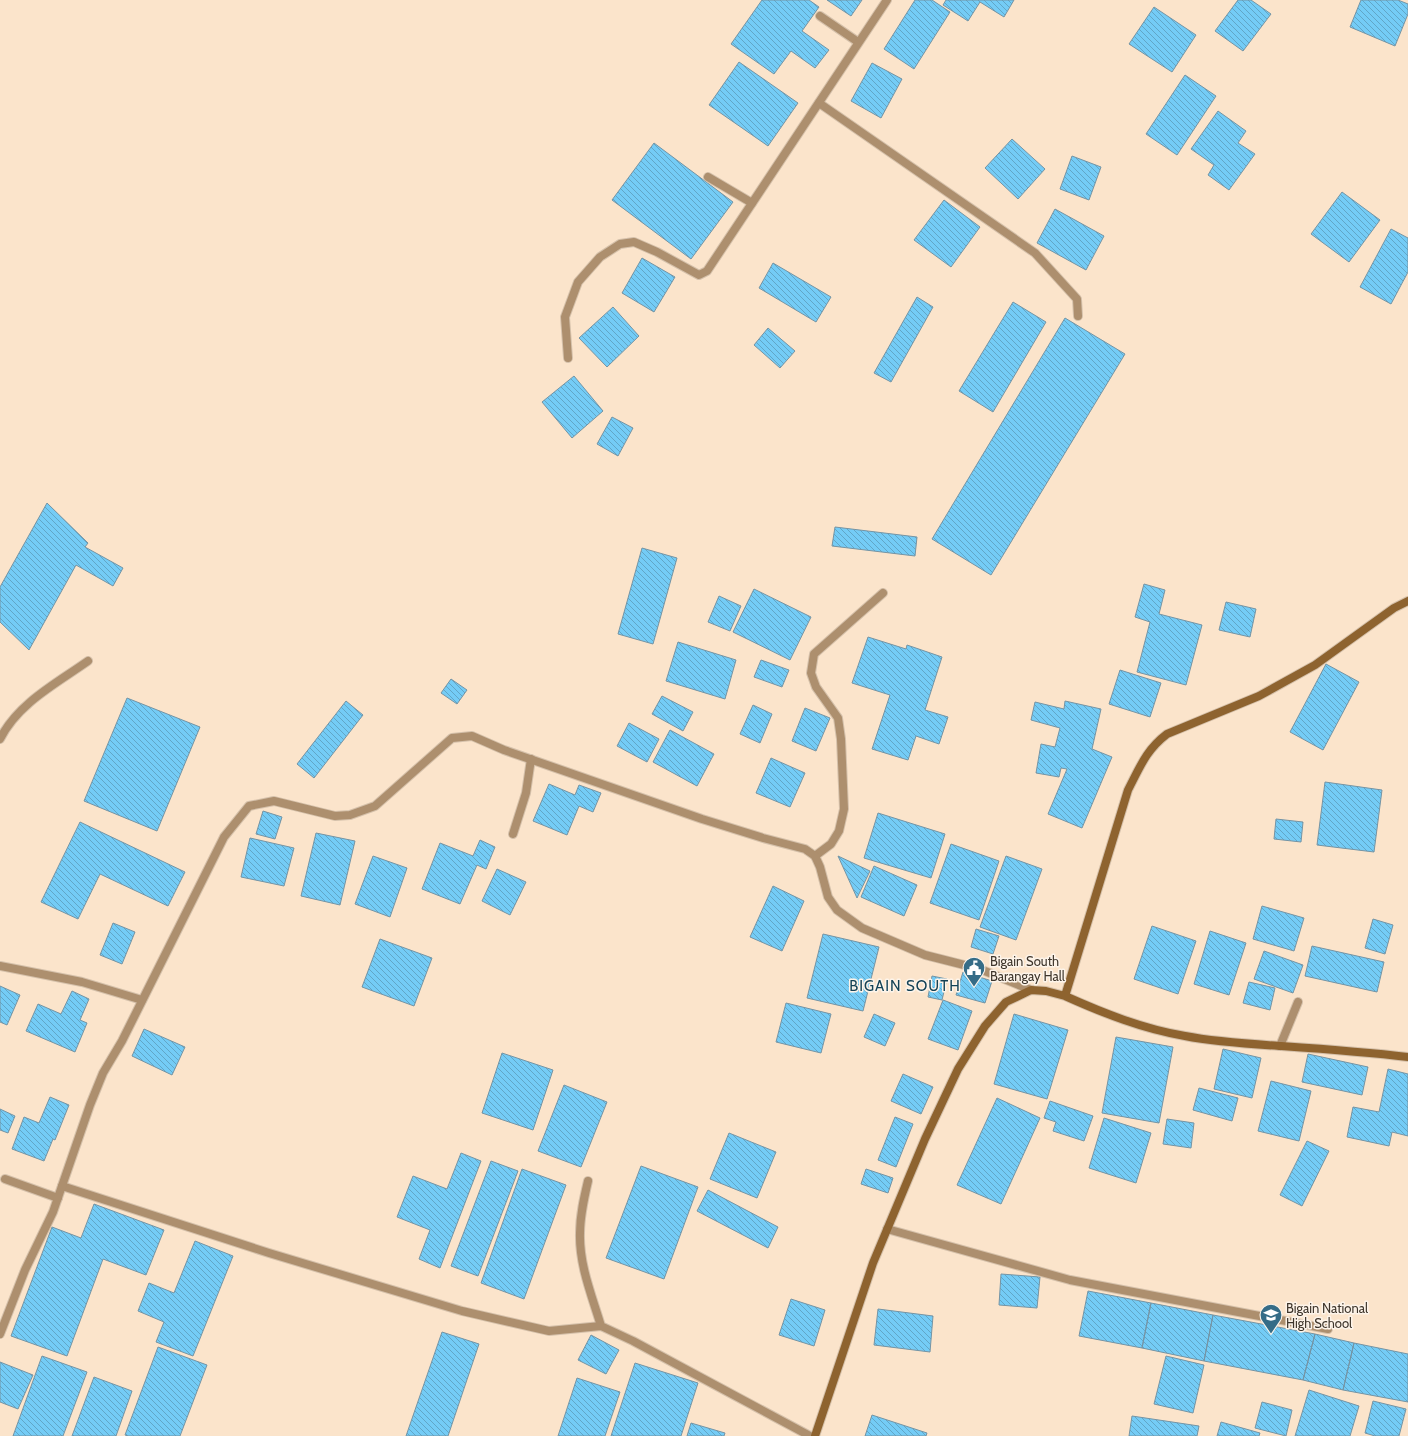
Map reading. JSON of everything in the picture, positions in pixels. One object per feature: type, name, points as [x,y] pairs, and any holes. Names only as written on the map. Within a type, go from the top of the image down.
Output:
[{"type":"street","points":[[568,358],[565,317],[578,282],[600,257],[620,244],[634,242],[657,252],[699,275],[708,271],[887,0]]},
{"type":"street","points":[[820,16],[858,42]]},
{"type":"street","points":[[819,103],[1035,253],[1077,300],[1078,316]]},
{"type":"street","points":[[708,176],[752,203]]},
{"type":"street","points":[[815,856],[831,844],[839,831],[844,809],[841,739],[838,718],[816,687],[811,673],[814,654],[883,593]]},
{"type":"street","points":[[1065,996],[1128,790],[1142,762],[1155,743],[1167,734],[1259,696],[1308,669],[1394,608],[1408,601]]},
{"type":"street","points":[[0,739],[5,730],[25,706],[88,661]]},
{"type":"street","points":[[0,1334],[25,1270],[53,1212],[90,1105],[103,1073],[122,1041],[224,837],[249,806],[274,801],[334,816],[350,815],[375,806],[452,738],[472,736],[504,750],[710,821],[763,838],[805,849],[815,856],[820,867],[828,897],[836,910],[862,928],[925,955],[980,969],[1031,990],[1046,991],[1065,996],[1091,1008],[1130,1022],[1185,1036],[1249,1044],[1408,1057]]},
{"type":"street","points":[[513,834],[526,793],[531,759]]},
{"type":"street","points":[[0,966],[82,982],[142,1000]]},
{"type":"street","points":[[815,1436],[873,1263],[925,1139],[958,1070],[985,1026],[1006,1002],[1031,990]]},
{"type":"street","points":[[1280,1046],[1298,1002]]},
{"type":"street","points":[[5,1179],[58,1198]]},
{"type":"street","points":[[588,1181],[583,1205],[580,1234],[583,1268],[601,1326]]},
{"type":"street","points":[[62,1186],[269,1253],[462,1311],[549,1331],[601,1326],[633,1341],[810,1436]]},
{"type":"street","points":[[887,1229],[1070,1280],[1328,1329]]},
{"type":"building","points":[[762,0],[809,0],[819,7],[802,31],[829,50],[815,68],[791,51],[774,74],[731,44]]},
{"type":"building","points":[[827,0],[862,0],[851,16]]},
{"type":"building","points":[[915,0],[932,0],[950,12],[914,69],[884,49]]},
{"type":"building","points":[[946,0],[1014,0],[1004,17],[980,2],[968,21],[943,5]]},
{"type":"building","points":[[1238,0],[1251,0],[1271,14],[1243,51],[1215,31]]},
{"type":"building","points":[[1361,0],[1398,0],[1408,4],[1408,14],[1395,46],[1350,27]]},
{"type":"building","points":[[1154,7],[1196,35],[1172,72],[1129,44]]},
{"type":"building","points":[[739,62],[798,103],[768,146],[709,105]]},
{"type":"building","points":[[872,63],[902,79],[881,118],[851,101]]},
{"type":"building","points":[[1185,75],[1216,96],[1177,155],[1146,134]]},
{"type":"building","points":[[1218,111],[1246,131],[1238,143],[1255,154],[1229,190],[1208,175],[1214,165],[1191,149]]},
{"type":"building","points":[[1012,139],[1045,169],[1018,199],[985,168]]},
{"type":"building","points":[[654,143],[733,202],[691,259],[612,200]]},
{"type":"building","points":[[1072,156],[1101,167],[1089,200],[1060,189]]},
{"type":"building","points":[[1342,192],[1380,220],[1349,262],[1311,234]]},
{"type":"building","points":[[944,200],[980,227],[951,267],[914,240]]},
{"type":"building","points":[[1055,209],[1104,236],[1086,270],[1037,243]]},
{"type":"building","points":[[1391,229],[1408,238],[1408,272],[1391,304],[1360,287]]},
{"type":"building","points":[[642,258],[675,277],[654,312],[622,293]]},
{"type":"building","points":[[773,263],[831,297],[816,322],[759,288]]},
{"type":"building","points":[[917,297],[933,307],[891,382],[874,373]]},
{"type":"building","points":[[1013,302],[1046,322],[993,412],[959,391]]},
{"type":"building","points":[[613,307],[639,336],[607,367],[579,338]]},
{"type":"building","points":[[1065,318],[1125,354],[991,575],[932,539]]},
{"type":"building","points":[[768,328],[795,351],[780,368],[754,345]]},
{"type":"building","points":[[574,376],[603,411],[572,438],[542,402]]},
{"type":"building","points":[[612,417],[633,428],[618,456],[597,444]]},
{"type":"building","points":[[47,503],[88,543],[85,547],[123,568],[113,586],[76,565],[29,650],[0,622],[0,587]]},
{"type":"building","points":[[835,527],[917,537],[915,556],[832,546]]},
{"type":"building","points":[[642,548],[677,558],[653,644],[618,634]]},
{"type":"building","points":[[1144,584],[1165,590],[1159,614],[1202,625],[1186,685],[1137,672],[1150,622],[1135,617]]},
{"type":"building","points":[[754,589],[811,617],[790,660],[733,632]]},
{"type":"building","points":[[719,596],[741,606],[730,631],[708,622]]},
{"type":"building","points":[[1226,602],[1256,609],[1250,637],[1219,630]]},
{"type":"building","points":[[868,637],[906,649],[907,645],[942,657],[925,710],[948,717],[939,744],[916,736],[908,760],[872,749],[890,695],[852,683]]},
{"type":"building","points":[[678,642],[736,660],[725,699],[666,681]]},
{"type":"building","points":[[761,660],[789,670],[782,687],[754,677]]},
{"type":"building","points":[[1326,664],[1359,682],[1323,750],[1290,732]]},
{"type":"building","points":[[1120,670],[1161,683],[1150,717],[1109,704]]},
{"type":"building","points":[[451,679],[467,690],[457,704],[441,693]]},
{"type":"building","points":[[662,696],[693,712],[683,731],[652,714]]},
{"type":"building","points":[[127,698],[200,727],[157,831],[84,801]]},
{"type":"building","points":[[346,701],[363,715],[314,778],[297,764]]},
{"type":"building","points":[[1065,701],[1101,709],[1092,749],[1112,757],[1082,828],[1048,814],[1067,769],[1061,768],[1059,777],[1036,773],[1041,744],[1055,747],[1060,728],[1031,720],[1035,702],[1064,709]]},
{"type":"building","points":[[753,705],[772,714],[760,743],[740,734]]},
{"type":"building","points":[[805,708],[830,718],[816,751],[792,741]]},
{"type":"building","points":[[629,723],[659,739],[647,762],[617,746]]},
{"type":"building","points":[[670,730],[714,754],[697,786],[653,762]]},
{"type":"building","points":[[771,758],[805,773],[790,807],[756,793]]},
{"type":"building","points":[[1325,782],[1382,790],[1374,852],[1317,845]]},
{"type":"building","points":[[549,784],[575,795],[579,785],[601,793],[593,812],[579,806],[567,835],[533,821]]},
{"type":"building","points":[[263,811],[282,817],[275,839],[256,834]]},
{"type":"building","points":[[878,813],[945,834],[931,878],[864,858]]},
{"type":"building","points":[[1276,819],[1303,822],[1301,842],[1274,839]]},
{"type":"building","points":[[80,822],[185,872],[168,906],[100,874],[78,919],[41,902]]},
{"type":"building","points":[[316,833],[355,841],[340,905],[301,896]]},
{"type":"building","points":[[250,838],[294,848],[284,886],[241,877]]},
{"type":"building","points":[[480,840],[495,847],[486,869],[477,865],[460,904],[422,889],[440,843],[473,856]]},
{"type":"building","points":[[951,844],[999,861],[979,920],[930,903]]},
{"type":"building","points":[[373,856],[407,868],[390,917],[355,904]]},
{"type":"building","points":[[838,856],[870,871],[857,898]]},
{"type":"building","points":[[1006,856],[1042,869],[1016,940],[980,927]]},
{"type":"building","points":[[874,866],[917,885],[904,916],[861,897]]},
{"type":"building","points":[[497,869],[526,882],[510,915],[482,901]]},
{"type":"building","points":[[773,886],[804,901],[782,951],[750,937]]},
{"type":"building","points":[[1262,906],[1304,918],[1294,951],[1253,939]]},
{"type":"building","points":[[1373,919],[1393,925],[1385,954],[1365,948]]},
{"type":"building","points":[[113,923],[135,932],[122,964],[100,955]]},
{"type":"building","points":[[1152,926],[1196,941],[1178,994],[1134,979]]},
{"type":"building","points":[[976,929],[999,936],[993,954],[971,947]]},
{"type":"building","points":[[1210,931],[1246,943],[1229,995],[1194,984]]},
{"type":"building","points":[[823,934],[879,947],[863,1011],[807,998]]},
{"type":"building","points":[[380,939],[432,958],[414,1006],[362,987]]},
{"type":"building","points":[[1312,946],[1384,962],[1377,992],[1305,976]]},
{"type":"building","points":[[1264,951],[1303,965],[1293,993],[1254,979]]},
{"type":"building","name":"Bigain South Barangay Hall","points":[[963,972],[992,981],[985,1003],[956,995]]},
{"type":"building","points":[[932,976],[947,979],[942,1000],[928,997]]},
{"type":"building","points":[[1249,982],[1275,988],[1270,1010],[1243,1003]]},
{"type":"building","points":[[0,986],[20,995],[7,1025],[0,1022]]},
{"type":"building","points":[[72,991],[89,999],[80,1020],[87,1023],[75,1052],[26,1031],[38,1004],[61,1014]]},
{"type":"building","points":[[943,1000],[972,1011],[958,1050],[928,1039]]},
{"type":"building","points":[[786,1003],[831,1014],[821,1053],[776,1042]]},
{"type":"building","points":[[874,1014],[895,1023],[885,1046],[864,1037]]},
{"type":"building","points":[[1014,1014],[1068,1030],[1047,1099],[994,1084]]},
{"type":"building","points":[[144,1029],[185,1047],[172,1075],[132,1056]]},
{"type":"building","points":[[1116,1037],[1173,1047],[1159,1123],[1102,1113]]},
{"type":"building","points":[[1223,1049],[1261,1058],[1252,1098],[1214,1089]]},
{"type":"building","points":[[502,1053],[553,1070],[533,1130],[482,1113]]},
{"type":"building","points":[[1308,1054],[1368,1067],[1362,1095],[1302,1082]]},
{"type":"building","points":[[1388,1069],[1408,1074],[1408,1136],[1392,1132],[1389,1146],[1347,1137],[1353,1107],[1379,1112]]},
{"type":"building","points":[[903,1074],[933,1087],[921,1114],[891,1101]]},
{"type":"building","points":[[1271,1081],[1311,1091],[1299,1141],[1258,1131]]},
{"type":"building","points":[[564,1085],[607,1102],[581,1167],[538,1151]]},
{"type":"building","points":[[1199,1088],[1238,1098],[1232,1121],[1193,1110]]},
{"type":"building","points":[[50,1097],[69,1105],[55,1140],[53,1139],[44,1161],[12,1149],[24,1117],[39,1123]]},
{"type":"building","points":[[997,1098],[1040,1118],[1001,1204],[957,1185]]},
{"type":"building","points":[[1050,1101],[1093,1116],[1084,1141],[1053,1131],[1056,1122],[1044,1118]]},
{"type":"building","points":[[0,1109],[15,1116],[8,1133],[0,1130]]},
{"type":"building","points":[[895,1117],[913,1124],[896,1167],[878,1160]]},
{"type":"building","points":[[1104,1118],[1151,1133],[1136,1183],[1089,1168]]},
{"type":"building","points":[[1167,1119],[1194,1123],[1191,1148],[1163,1144]]},
{"type":"building","points":[[729,1133],[776,1152],[757,1198],[710,1179]]},
{"type":"building","points":[[1307,1141],[1329,1151],[1302,1206],[1280,1195]]},
{"type":"building","points":[[461,1153],[481,1161],[440,1268],[419,1259],[430,1230],[397,1217],[413,1176],[447,1189]]},
{"type":"building","points":[[491,1161],[518,1171],[478,1276],[451,1266]]},
{"type":"building","points":[[641,1166],[698,1187],[664,1279],[606,1258]]},
{"type":"building","points":[[522,1169],[566,1185],[524,1299],[481,1283]]},
{"type":"building","points":[[866,1169],[893,1178],[888,1193],[861,1184]]},
{"type":"building","points":[[708,1190],[778,1227],[768,1248],[697,1211]]},
{"type":"building","points":[[94,1204],[164,1230],[146,1275],[103,1259],[67,1356],[11,1336],[52,1227],[81,1238]]},
{"type":"building","points":[[195,1241],[233,1256],[193,1356],[156,1342],[164,1322],[138,1311],[149,1283],[174,1293]]},
{"type":"building","points":[[1001,1274],[1040,1277],[1037,1308],[999,1305]]},
{"type":"building","points":[[1088,1291],[1151,1303],[1142,1348],[1079,1336]]},
{"type":"building","points":[[791,1299],[825,1310],[814,1346],[779,1335]]},
{"type":"building","points":[[1151,1303],[1213,1315],[1204,1361],[1142,1348]]},
{"type":"building","points":[[878,1309],[933,1316],[930,1352],[874,1345]]},
{"type":"building","points":[[1213,1315],[1315,1334],[1303,1380],[1204,1361]]},
{"type":"building","points":[[442,1332],[479,1344],[448,1436],[406,1436]]},
{"type":"building","points":[[1315,1334],[1354,1343],[1343,1390],[1303,1380]]},
{"type":"building","points":[[591,1335],[619,1350],[606,1374],[578,1360]]},
{"type":"building","points":[[1354,1343],[1408,1354],[1408,1402],[1343,1390]]},
{"type":"building","points":[[158,1347],[207,1365],[180,1436],[125,1435]]},
{"type":"building","points":[[42,1356],[87,1372],[63,1436],[13,1436]]},
{"type":"building","points":[[1166,1356],[1204,1365],[1193,1413],[1154,1404]]},
{"type":"building","points":[[0,1362],[33,1375],[18,1409],[0,1402]]},
{"type":"building","points":[[635,1363],[698,1383],[681,1436],[611,1436]]},
{"type":"building","points":[[94,1377],[132,1391],[116,1436],[72,1436]]},
{"type":"building","points":[[577,1378],[620,1392],[605,1436],[558,1436]]},
{"type":"building","points":[[1309,1390],[1359,1406],[1350,1436],[1295,1436]]},
{"type":"building","points":[[1373,1401],[1406,1409],[1399,1436],[1375,1436],[1365,1433]]},
{"type":"building","points":[[1262,1402],[1292,1410],[1286,1436],[1255,1428]]},
{"type":"building","points":[[872,1415],[927,1433],[926,1436],[865,1436]]},
{"type":"building","points":[[1132,1416],[1199,1426],[1197,1436],[1129,1436]]},
{"type":"building","points":[[1221,1422],[1260,1433],[1259,1436],[1217,1436]]},
{"type":"building","points":[[691,1423],[725,1433],[724,1436],[687,1436]]},
{"type":"place","name":"Bigain South Barangay Hall","points":[[974,988]]},
{"type":"place","name":"Bigain National High School","points":[[1271,1334]]},
{"type":"district","name":"BIGAIN SOUTH","points":[[905,986]]}]
